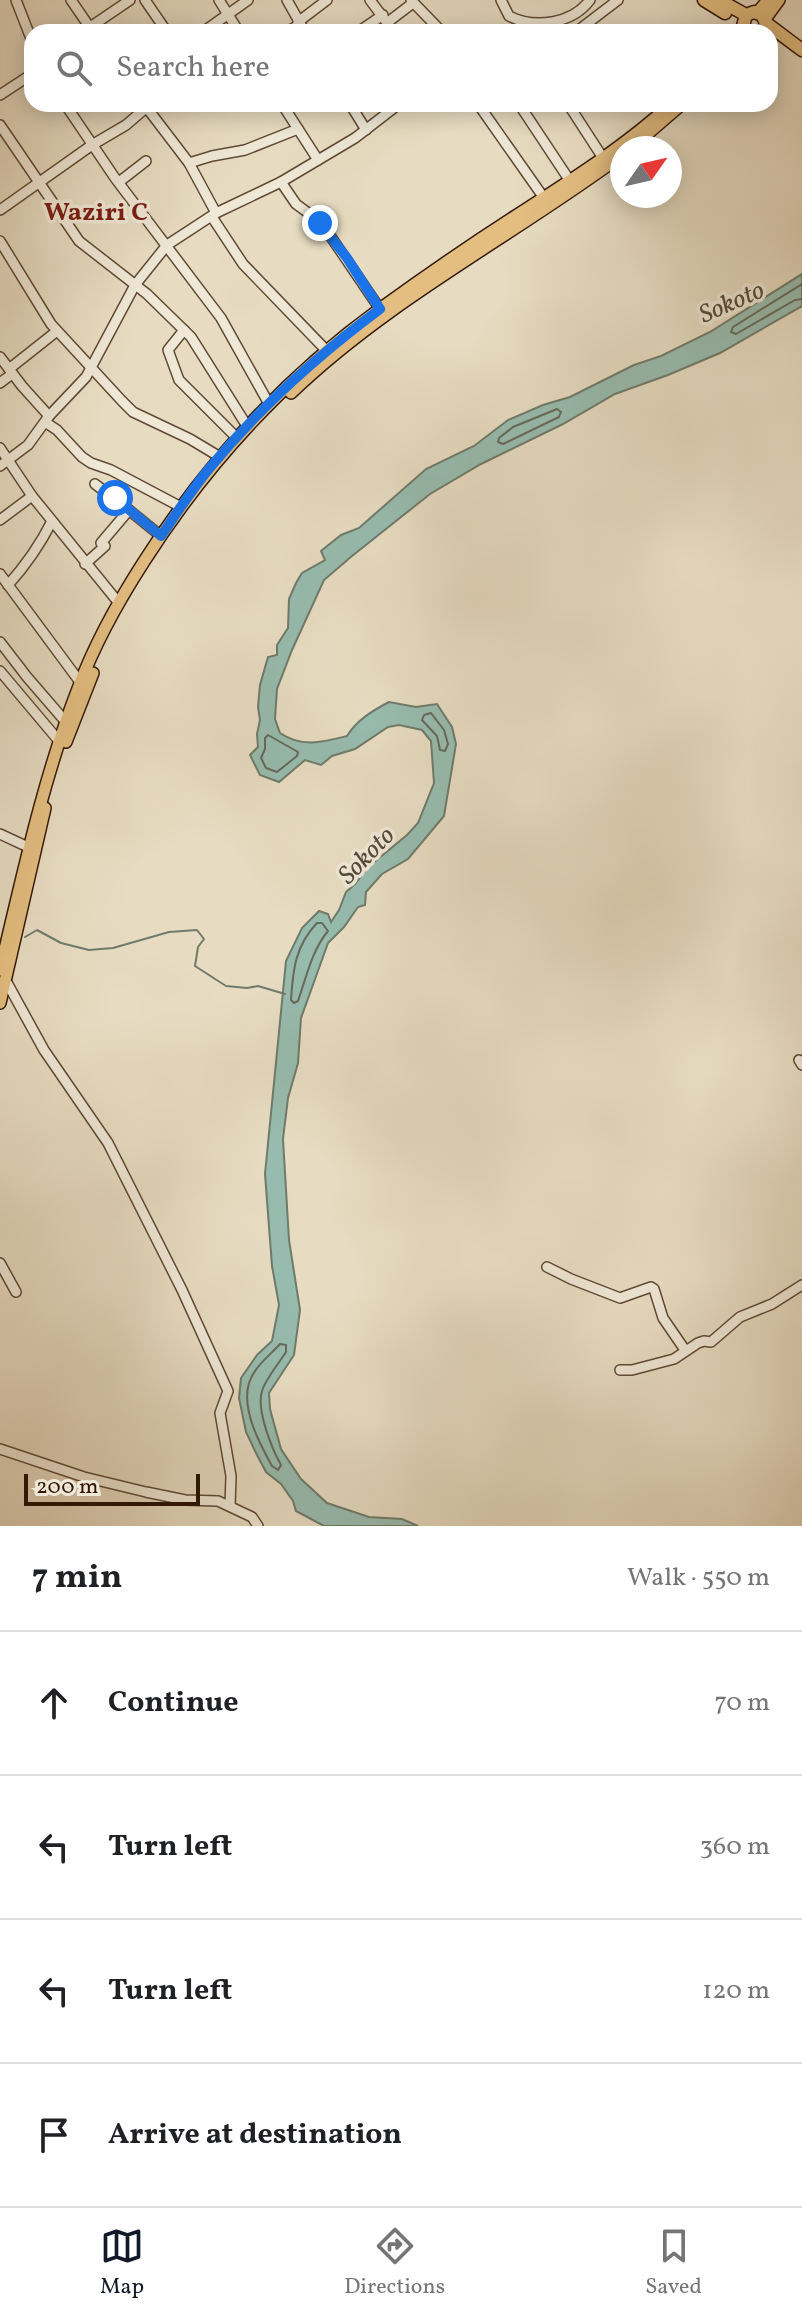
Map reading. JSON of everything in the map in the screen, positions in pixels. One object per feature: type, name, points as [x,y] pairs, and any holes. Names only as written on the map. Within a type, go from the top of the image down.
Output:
[{"type":"highway","points":[[704,0],[752,24]]},
{"type":"highway","points":[[719,0],[752,24]]},
{"type":"highway","points":[[778,38],[798,48]]},
{"type":"highway","points":[[778,41],[798,48]]},
{"type":"main road","points":[[752,24],[768,0]]},
{"type":"main road","points":[[752,24],[779,0]]},
{"type":"main road","points":[[0,1003],[4,934],[65,721],[118,602],[181,507],[247,426],[326,350],[380,309],[603,158],[661,112]]},
{"type":"main road","points":[[645,136],[673,112]]},
{"type":"main road","points":[[3,975],[18,928],[49,794],[88,683],[125,604],[195,498],[252,431],[303,381],[357,335],[610,163]]},
{"type":"street","points":[[16,0],[25,24]]},
{"type":"street","points":[[71,0],[85,24]]},
{"type":"street","points":[[97,24],[130,0]]},
{"type":"street","points":[[145,0],[162,24]]},
{"type":"street","points":[[219,0],[235,24]]},
{"type":"street","points":[[214,24],[248,0]]},
{"type":"street","points":[[287,0],[300,24]]},
{"type":"street","points":[[303,24],[327,0]]},
{"type":"street","points":[[370,0],[388,24]]},
{"type":"street","points":[[501,0],[509,16],[541,24],[571,16],[588,1]]},
{"type":"street","points":[[586,24],[618,0]]},
{"type":"street","points":[[375,24],[412,1],[434,24]]},
{"type":"street","points":[[0,95],[24,79]]},
{"type":"street","points":[[70,112],[221,318],[269,404]]},
{"type":"street","points":[[0,210],[92,145],[126,125],[139,112]]},
{"type":"street","points":[[151,112],[189,163],[214,215],[243,264],[326,350]]},
{"type":"street","points":[[287,112],[318,160]]},
{"type":"street","points":[[355,112],[366,130]]},
{"type":"street","points":[[4,463],[28,445],[47,419],[86,377],[135,285],[167,245],[214,215],[318,160],[389,112]]},
{"type":"street","points":[[484,112],[544,198]]},
{"type":"street","points":[[524,112],[570,181]]},
{"type":"street","points":[[573,112],[603,158]]},
{"type":"street","points":[[0,125],[79,241],[135,285],[196,343],[247,426]]},
{"type":"street","points":[[189,163],[245,150],[298,129]]},
{"type":"street","points":[[119,182],[146,161]]},
{"type":"street","points":[[281,182],[296,204],[315,218],[331,237],[380,309]]},
{"type":"street","points":[[0,241],[57,331],[133,412],[220,457]]},
{"type":"street","points":[[184,330],[168,350],[179,380],[237,438]]},
{"type":"street","points":[[0,383],[57,331]]},
{"type":"street","points":[[0,357],[47,419],[82,457],[181,507]]},
{"type":"street","points":[[0,448],[4,463],[118,602]]},
{"type":"street","points":[[95,484],[161,536]]},
{"type":"street","points":[[0,520],[32,496]]},
{"type":"street","points":[[85,564],[105,546],[101,543],[129,510]]},
{"type":"street","points":[[8,585],[38,547],[52,521]]},
{"type":"street","points":[[0,574],[80,682]]},
{"type":"street","points":[[0,642],[65,721]]},
{"type":"street","points":[[0,671],[59,741]]},
{"type":"street","points":[[0,834],[28,847]]},
{"type":"street","points":[[4,934],[18,928]]},
{"type":"street","points":[[3,975],[44,1050],[108,1143],[182,1290],[228,1391],[220,1413],[231,1476],[230,1506]]},
{"type":"street","points":[[0,1263],[16,1292]]},
{"type":"street","points":[[547,1267],[620,1298],[651,1287],[663,1318],[685,1350]]},
{"type":"street","points":[[620,1370],[674,1359],[698,1343],[711,1342],[740,1317],[772,1304],[802,1285]]},
{"type":"street","points":[[0,1449],[96,1480],[185,1500],[210,1499],[252,1517],[258,1526]]},
{"type":"water","points":[[802,274],[802,306],[720,353],[615,394],[430,494],[324,580],[277,689],[275,719],[280,733],[296,741],[321,742],[347,736],[365,716],[389,702],[416,707],[437,704],[452,727],[456,744],[444,816],[408,859],[382,874],[366,892],[365,905],[358,907],[328,943],[301,1018],[298,1063],[288,1098],[283,1139],[289,1240],[300,1310],[294,1355],[269,1393],[270,1409],[281,1449],[301,1479],[327,1503],[369,1517],[402,1519],[418,1526],[324,1526],[296,1511],[281,1484],[266,1472],[246,1432],[239,1398],[241,1378],[257,1355],[272,1341],[279,1305],[272,1266],[265,1174],[286,961],[302,928],[319,911],[328,914],[331,922],[346,892],[367,868],[418,823],[434,783],[431,741],[422,730],[399,725],[388,727],[355,749],[332,756],[321,765],[305,760],[279,782],[260,775],[250,755],[258,747],[260,685],[268,657],[277,655],[277,645],[288,628],[289,599],[302,573],[325,560],[321,551],[341,535],[359,528],[426,469],[474,446],[508,420],[570,397],[710,332]]},
{"type":"waterway","points":[[25,937],[37,930],[61,943],[89,950],[113,948],[169,932],[197,930],[204,939],[198,947],[195,966],[226,986],[258,986],[285,994]]},
{"type":"district","name":"Waziri C","points":[[96,213]]},
{"type":"route","points":[[115,498],[161,536],[207,471],[269,404],[326,350],[380,309],[320,223]]},
{"type":"water label","name":"Sokoto","points":[[732,303]]},
{"type":"water label","name":"Sokoto","points":[[367,856]]}]
